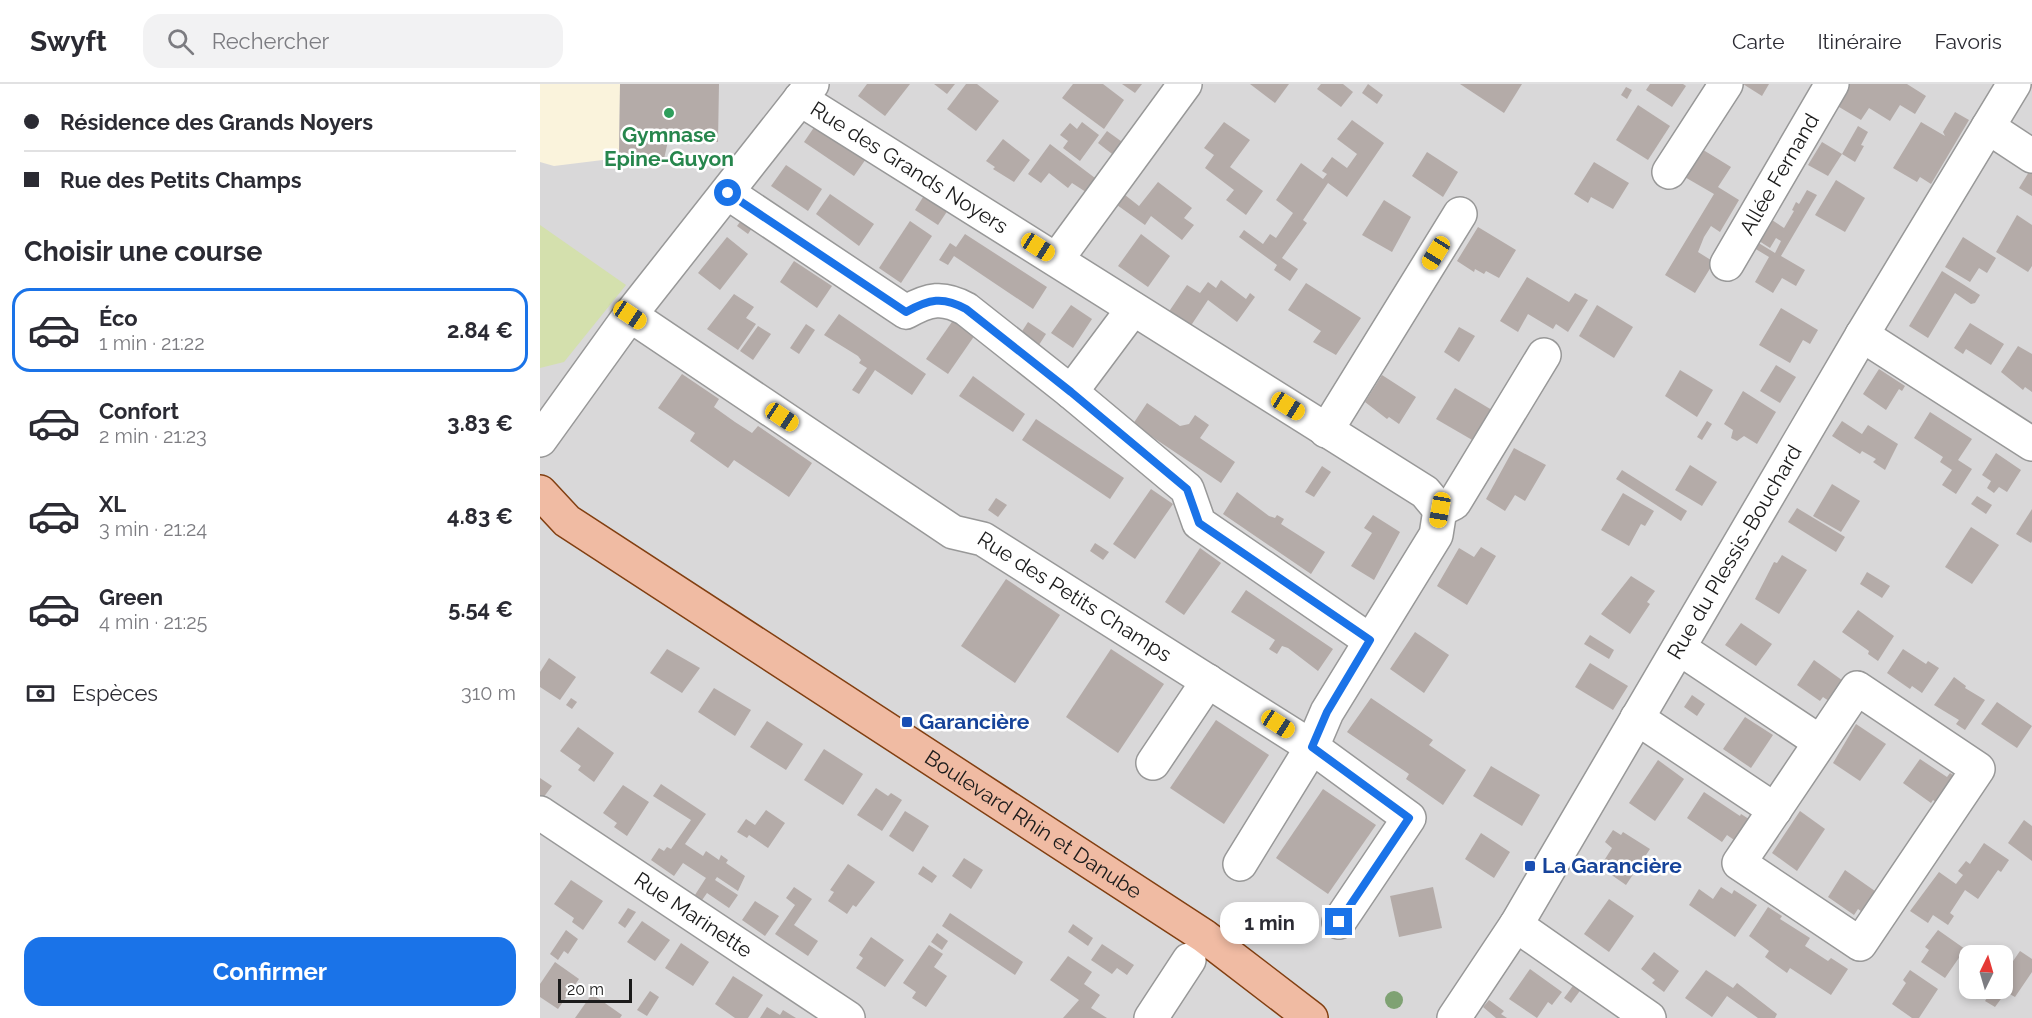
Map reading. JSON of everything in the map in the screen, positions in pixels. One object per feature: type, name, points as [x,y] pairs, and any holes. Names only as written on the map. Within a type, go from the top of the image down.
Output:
[{"type":"main road","name":"Boulevard Rhin et Danube","points":[[540,492],[554,519],[1204,936],[1311,1018]]},
{"type":"street","points":[[1058,259],[1185,84]]},
{"type":"street","points":[[1669,172],[1726,84]]},
{"type":"street","name":"Allée Fernand","points":[[1727,264],[1832,84]]},
{"type":"street","name":"Rue du Plessis-Bouchard","points":[[1454,1018],[1516,925],[1862,335],[1988,126],[2000,89]]},
{"type":"street","points":[[542,433],[630,315],[806,91]]},
{"type":"street","name":"Rue des Grands Noyers","points":[[806,91],[1134,309],[1425,492],[1440,510]]},
{"type":"street","points":[[1988,126],[2032,156]]},
{"type":"street","points":[[728,193],[906,312],[922,303],[949,300],[966,309],[1071,392],[1187,489],[1199,523],[1370,640]]},
{"type":"street","points":[[1326,431],[1460,214]]},
{"type":"street","points":[[1071,392],[1134,309]]},
{"type":"street","name":"Rue des Petits Champs","points":[[630,315],[953,532],[983,539],[1312,747],[1409,818],[1339,922]]},
{"type":"street","points":[[1862,335],[2032,444]]},
{"type":"street","points":[[1240,864],[1312,747],[1327,712],[1436,535],[1440,510],[1454,503],[1544,355]]},
{"type":"street","points":[[1678,648],[1820,742]]},
{"type":"street","points":[[1153,764],[1208,681]]},
{"type":"street","points":[[1857,688],[1978,769],[1860,944],[1739,863],[1775,810],[1857,688]]},
{"type":"street","points":[[1637,718],[1775,810]]},
{"type":"street","name":"Rue Marinette","points":[[540,813],[848,1018]]},
{"type":"street","points":[[1516,925],[1649,1018]]},
{"type":"street","points":[[1151,1018],[1189,960]]},
{"type":"shaded area","points":[[540,84],[2032,84],[2032,1018],[540,1018]]},
{"type":"shaded area","points":[[540,84],[620,84],[619,158],[554,166],[540,162]]},
{"type":"green space","points":[[540,225],[626,285],[564,362],[540,368]]},
{"type":"building","name":"Gymnase Epine-Guyon","points":[[620,84],[719,84],[718,142],[668,141],[664,159],[619,158]]},
{"type":"building","points":[[867,84],[910,84],[885,116],[858,96]]},
{"type":"building","points":[[934,84],[955,84],[947,94]]},
{"type":"building","points":[[966,84],[977,84],[999,101],[976,131],[947,109]]},
{"type":"building","points":[[1073,84],[1103,84],[1124,100],[1104,129],[1062,98]]},
{"type":"building","points":[[1122,84],[1142,84],[1135,93]]},
{"type":"building","points":[[1250,84],[1289,84],[1275,103]]},
{"type":"building","points":[[1321,84],[1343,84],[1353,92],[1341,107],[1317,89]]},
{"type":"building","points":[[1368,84],[1383,95],[1377,104],[1362,93]]},
{"type":"building","points":[[1460,84],[1522,84],[1504,113]]},
{"type":"building","points":[[1650,84],[1683,84],[1686,86],[1672,107],[1646,90]]},
{"type":"building","points":[[1743,84],[1769,84],[1762,96]]},
{"type":"building","points":[[1845,84],[1907,84],[1926,96],[1915,114],[1900,105],[1890,121],[1869,108],[1861,120],[1834,104]]},
{"type":"building","points":[[1626,87],[1632,90],[1627,99],[1621,95]]},
{"type":"building","points":[[1638,105],[1670,126],[1648,160],[1616,140]]},
{"type":"building","points":[[1955,112],[1969,120],[1931,184],[1920,177],[1917,182],[1893,168],[1921,122],[1945,136],[1943,132]]},
{"type":"building","points":[[1352,120],[1384,143],[1347,197],[1328,183],[1303,220],[1307,223],[1282,258],[1298,269],[1290,281],[1274,270],[1277,265],[1239,237],[1244,230],[1263,244],[1270,234],[1276,238],[1293,213],[1276,200],[1301,163],[1323,179],[1327,174],[1322,171],[1332,157],[1347,168],[1357,154],[1337,139]]},
{"type":"building","points":[[1082,122],[1099,135],[1080,161],[1063,148],[1068,141],[1060,135],[1070,123],[1077,129]]},
{"type":"building","points":[[1224,122],[1250,140],[1230,167],[1263,191],[1246,215],[1226,200],[1234,190],[1205,168],[1214,155],[1204,148]]},
{"type":"building","points":[[815,126],[850,150],[852,146],[868,156],[854,176],[804,142]]},
{"type":"building","points":[[1858,126],[1868,132],[1861,145],[1864,146],[1855,162],[1842,154]]},
{"type":"building","points":[[1107,131],[1125,144],[1116,157],[1098,143]]},
{"type":"building","points":[[1003,139],[1030,160],[1014,182],[993,169],[995,167],[986,161]]},
{"type":"building","points":[[1822,142],[1842,154],[1828,176],[1808,165]]},
{"type":"building","points":[[1050,144],[1099,181],[1089,194],[1072,183],[1068,188],[1049,173],[1041,183],[1028,174]]},
{"type":"building","points":[[1700,148],[1731,167],[1718,187],[1739,200],[1720,232],[1711,226],[1704,237],[1698,252],[1714,262],[1695,293],[1665,275],[1714,194],[1683,176]]},
{"type":"building","points":[[1427,152],[1458,172],[1443,197],[1412,176]]},
{"type":"building","points":[[1594,162],[1629,183],[1613,209],[1591,197],[1588,203],[1574,194]]},
{"type":"building","points":[[786,165],[822,189],[808,211],[771,186]]},
{"type":"building","points":[[2032,167],[2032,196],[2019,188]]},
{"type":"building","points":[[1836,180],[1865,198],[1845,232],[1815,215]]},
{"type":"building","points":[[1158,182],[1192,208],[1184,218],[1194,225],[1182,240],[1151,216],[1145,225],[1117,205],[1125,195],[1139,206]]},
{"type":"building","points":[[1807,190],[1817,195],[1781,256],[1805,270],[1796,286],[1782,278],[1773,293],[1755,282],[1769,257],[1754,248],[1757,242],[1775,253],[1781,241],[1776,238],[1770,248],[1756,239],[1761,229],[1765,232],[1772,220],[1784,228],[1794,211],[1792,210],[1796,202],[1799,204]]},
{"type":"building","points":[[830,194],[874,224],[859,246],[816,214]]},
{"type":"building","points":[[925,194],[948,210],[938,225],[915,210]]},
{"type":"building","points":[[1384,200],[1411,217],[1392,252],[1362,235]]},
{"type":"building","points":[[746,214],[756,222],[748,234],[737,226]]},
{"type":"building","points":[[2017,215],[2032,225],[2032,266],[2028,272],[1996,252]]},
{"type":"building","points":[[910,221],[932,236],[901,283],[879,268]]},
{"type":"building","points":[[1478,227],[1516,250],[1499,278],[1486,271],[1484,274],[1475,269],[1474,272],[1457,261]]},
{"type":"building","points":[[965,234],[1047,287],[1033,309],[954,256],[948,265],[939,260],[950,243],[956,247]]},
{"type":"building","points":[[1141,234],[1170,256],[1148,287],[1118,266]]},
{"type":"building","points":[[727,237],[748,254],[720,290],[698,273]]},
{"type":"building","points":[[1963,237],[1996,258],[1987,273],[1979,268],[1970,282],[1945,267]]},
{"type":"building","points":[[794,261],[832,286],[817,308],[780,282]]},
{"type":"building","points":[[1942,271],[1980,295],[1975,303],[1971,304],[1955,293],[1928,338],[1909,326]]},
{"type":"building","points":[[1527,277],[1569,302],[1575,293],[1588,300],[1568,332],[1556,324],[1553,329],[1528,314],[1518,332],[1500,321]]},
{"type":"building","points":[[1221,280],[1246,299],[1250,293],[1255,297],[1237,322],[1208,300],[1190,327],[1168,313],[1187,285],[1200,293],[1208,282],[1216,288]]},
{"type":"building","points":[[1306,283],[1361,318],[1336,355],[1313,342],[1321,331],[1288,310]]},
{"type":"building","points":[[734,294],[754,307],[746,318],[756,324],[738,350],[707,329]]},
{"type":"building","points":[[1071,305],[1092,319],[1073,348],[1051,333]]},
{"type":"building","points":[[1597,305],[1633,327],[1614,358],[1579,336]]},
{"type":"building","points":[[1781,308],[1818,330],[1810,344],[1803,340],[1790,363],[1759,345]]},
{"type":"building","points":[[839,314],[926,374],[912,395],[875,370],[859,394],[852,390],[867,368],[859,363],[861,360],[858,356],[824,335]]},
{"type":"building","points":[[954,319],[975,335],[948,374],[926,359]]},
{"type":"building","points":[[1028,322],[1046,334],[1037,348],[1019,336]]},
{"type":"building","points":[[1970,323],[2004,344],[1991,365],[1966,349],[1963,354],[1954,348]]},
{"type":"building","points":[[806,324],[815,330],[799,354],[790,348]]},
{"type":"building","points":[[758,326],[771,334],[753,360],[740,351]]},
{"type":"building","points":[[1459,327],[1475,336],[1459,362],[1444,352]]},
{"type":"building","points":[[2018,346],[2032,354],[2032,392],[2025,387],[2023,390],[2001,372]]},
{"type":"building","points":[[1776,365],[1796,377],[1780,403],[1760,391]]},
{"type":"building","points":[[1879,369],[1905,386],[1902,391],[1899,389],[1886,410],[1863,394]]},
{"type":"building","points":[[1680,370],[1713,390],[1697,417],[1665,396]]},
{"type":"building","points":[[682,374],[719,399],[714,407],[735,422],[752,433],[758,426],[812,463],[789,497],[734,460],[728,468],[690,441],[695,433],[658,408]]},
{"type":"building","points":[[1382,375],[1416,397],[1399,424],[1389,417],[1387,419],[1365,402]]},
{"type":"building","points":[[973,376],[1025,414],[1013,432],[959,396]]},
{"type":"building","points":[[1455,388],[1492,410],[1474,441],[1436,419]]},
{"type":"building","points":[[1743,391],[1776,412],[1757,444],[1744,436],[1737,441],[1731,438],[1733,430],[1724,424]]},
{"type":"building","points":[[1147,403],[1180,426],[1189,424],[1195,415],[1209,425],[1200,438],[1235,462],[1221,483],[1133,424]]},
{"type":"building","points":[[1930,412],[1972,439],[1958,460],[1972,469],[1956,494],[1942,485],[1952,470],[1940,462],[1943,457],[1914,438]]},
{"type":"building","points":[[1036,419],[1124,478],[1110,499],[1022,440]]},
{"type":"building","points":[[1707,421],[1712,424],[1702,440],[1697,437]]},
{"type":"building","points":[[1842,421],[1862,434],[1868,425],[1898,444],[1885,470],[1873,462],[1876,459],[1862,451],[1860,454],[1832,436]]},
{"type":"building","points":[[1514,448],[1546,465],[1525,501],[1515,495],[1505,511],[1486,499]]},
{"type":"building","points":[[1996,453],[2021,470],[2007,492],[1999,487],[1994,493],[1987,488],[1991,481],[1982,475]]},
{"type":"building","points":[[1690,465],[1717,482],[1702,506],[1675,490]]},
{"type":"building","points":[[1322,466],[1331,472],[1314,497],[1305,492]]},
{"type":"building","points":[[1622,470],[1687,511],[1681,521],[1616,479]]},
{"type":"building","points":[[1832,484],[1860,501],[1841,532],[1813,516]]},
{"type":"building","points":[[1151,489],[1173,504],[1135,559],[1113,544]]},
{"type":"building","points":[[1237,492],[1269,516],[1275,518],[1277,515],[1284,519],[1281,524],[1325,552],[1311,574],[1223,514]]},
{"type":"building","points":[[1623,493],[1654,511],[1645,526],[1641,524],[1629,546],[1601,530]]},
{"type":"building","points":[[1977,496],[1992,505],[1986,514],[1971,504]]},
{"type":"building","points":[[996,498],[1007,505],[998,517],[988,510]]},
{"type":"building","points":[[1797,508],[1845,537],[1836,552],[1788,522]]},
{"type":"building","points":[[2032,509],[2032,541],[2031,543],[2016,534]]},
{"type":"building","points":[[1373,515],[1400,532],[1374,580],[1351,566],[1372,533],[1364,528]]},
{"type":"building","points":[[1971,527],[1999,545],[1972,584],[1945,567]]},
{"type":"building","points":[[1095,543],[1109,552],[1103,560],[1090,551]]},
{"type":"building","points":[[1481,547],[1496,556],[1467,605],[1437,586],[1459,548],[1474,557]]},
{"type":"building","points":[[1200,548],[1221,563],[1184,615],[1165,602]]},
{"type":"building","points":[[1782,555],[1807,570],[1779,614],[1755,599],[1774,562],[1777,563]]},
{"type":"building","points":[[1867,572],[1890,586],[1882,598],[1860,584]]},
{"type":"building","points":[[1631,576],[1655,591],[1647,602],[1650,604],[1630,634],[1601,614]]},
{"type":"building","points":[[1006,579],[1060,615],[1015,683],[961,646]]},
{"type":"building","points":[[1246,590],[1333,649],[1318,671],[1288,648],[1282,646],[1277,654],[1269,649],[1275,640],[1231,612]]},
{"type":"building","points":[[1858,610],[1894,636],[1878,661],[1868,654],[1869,651],[1842,632]]},
{"type":"building","points":[[1741,623],[1772,644],[1756,666],[1725,645]]},
{"type":"building","points":[[1415,632],[1449,655],[1424,693],[1390,669]]},
{"type":"building","points":[[1590,635],[1614,650],[1609,659],[1584,644]]},
{"type":"building","points":[[667,649],[700,668],[682,693],[650,673]]},
{"type":"building","points":[[1111,649],[1164,684],[1118,753],[1066,717]]},
{"type":"building","points":[[1903,649],[1926,664],[1928,661],[1939,668],[1922,693],[1912,686],[1910,689],[1887,673]]},
{"type":"building","points":[[549,658],[576,677],[560,700],[540,687],[540,672]]},
{"type":"building","points":[[1814,660],[1846,683],[1832,703],[1823,697],[1820,701],[1797,685]]},
{"type":"building","points":[[1590,663],[1628,686],[1613,710],[1575,687]]},
{"type":"building","points":[[1954,677],[1966,686],[1965,688],[1985,700],[1965,730],[1956,724],[1959,720],[1934,705]]},
{"type":"building","points":[[714,688],[751,710],[735,736],[698,712]]},
{"type":"building","points":[[1692,695],[1705,704],[1697,716],[1684,707]]},
{"type":"building","points":[[571,698],[577,702],[572,709],[566,705]]},
{"type":"building","points":[[1371,698],[1433,740],[1429,745],[1466,770],[1443,805],[1406,779],[1409,774],[1347,732]]},
{"type":"building","points":[[1997,702],[2032,726],[2017,748],[1981,724]]},
{"type":"building","points":[[1745,717],[1773,735],[1751,768],[1723,749]]},
{"type":"building","points":[[1216,720],[1269,755],[1224,824],[1170,788]]},
{"type":"building","points":[[767,721],[803,744],[786,770],[750,747]]},
{"type":"building","points":[[1856,724],[1886,744],[1860,781],[1833,763]]},
{"type":"building","points":[[578,727],[614,753],[594,782],[578,770],[581,766],[560,751]]},
{"type":"building","points":[[824,749],[863,774],[843,805],[804,780]]},
{"type":"building","points":[[1920,759],[1947,777],[1950,773],[1961,781],[1943,807],[1933,800],[1931,803],[1903,783]]},
{"type":"building","points":[[1658,760],[1684,779],[1655,821],[1629,803]]},
{"type":"building","points":[[1491,766],[1540,795],[1522,826],[1473,796]]},
{"type":"building","points":[[540,778],[552,786],[543,798],[540,795]]},
{"type":"building","points":[[661,784],[706,814],[685,844],[703,856],[706,851],[719,860],[721,855],[728,860],[726,863],[745,876],[738,891],[717,877],[715,880],[738,895],[729,908],[707,893],[700,903],[693,898],[706,878],[683,863],[674,876],[651,860],[659,848],[664,851],[667,847],[671,849],[691,820],[653,796]]},
{"type":"building","points":[[623,785],[649,802],[627,836],[614,827],[617,823],[603,813]]},
{"type":"building","points":[[876,788],[888,796],[891,793],[902,800],[882,831],[857,815]]},
{"type":"building","points":[[1323,789],[1376,825],[1328,894],[1276,858]]},
{"type":"building","points":[[1704,792],[1740,816],[1741,814],[1752,821],[1737,842],[1727,835],[1722,842],[1687,818]]},
{"type":"building","points":[[766,810],[785,823],[768,848],[749,835],[747,838],[737,832],[746,819],[755,825]]},
{"type":"building","points":[[905,811],[929,826],[913,852],[889,836]]},
{"type":"building","points":[[1800,811],[1825,829],[1797,871],[1772,853]]},
{"type":"building","points":[[2024,820],[2032,826],[2032,861],[2008,843]]},
{"type":"building","points":[[1613,830],[1621,835],[1623,832],[1650,849],[1626,885],[1600,867],[1612,848],[1605,842]]},
{"type":"building","points":[[1481,833],[1510,852],[1494,878],[1465,859]]},
{"type":"building","points":[[1984,843],[2009,860],[2001,872],[1998,870],[1978,899],[1965,890],[1950,913],[1954,916],[1948,925],[1933,915],[1928,923],[1910,911],[1939,872],[1956,884],[1963,875],[1958,871],[1966,861],[1970,864]]},
{"type":"building","points":[[964,858],[983,870],[971,889],[952,876]]},
{"type":"building","points":[[848,864],[875,882],[856,907],[853,905],[847,914],[828,901],[834,892],[830,890]]},
{"type":"building","points":[[923,866],[937,876],[932,883],[918,874]]},
{"type":"building","points":[[1845,870],[1882,896],[1868,916],[1858,909],[1854,915],[1828,897]]},
{"type":"building","points":[[571,880],[603,901],[583,930],[572,922],[574,918],[554,904]]},
{"type":"building","points":[[794,887],[812,899],[794,925],[818,941],[808,956],[775,934],[795,905],[786,898]]},
{"type":"building","points":[[1433,887],[1442,928],[1399,937],[1390,896]]},
{"type":"building","points":[[1721,887],[1732,894],[1734,890],[1757,905],[1735,937],[1689,905],[1699,889],[1713,899]]},
{"type":"building","points":[[1609,899],[1634,916],[1609,952],[1584,934]]},
{"type":"building","points":[[755,901],[779,916],[765,936],[742,920]]},
{"type":"building","points":[[1768,907],[1782,916],[1780,919],[1810,938],[1805,946],[1828,961],[1831,958],[1848,969],[1831,995],[1790,968],[1787,973],[1765,957],[1769,951],[1749,936]]},
{"type":"building","points":[[628,908],[636,912],[625,928],[618,923]]},
{"type":"building","points":[[950,913],[1023,962],[1015,975],[942,926]]},
{"type":"building","points":[[642,921],[670,940],[655,961],[627,942]]},
{"type":"building","points":[[1073,924],[1093,938],[1088,946],[1068,932]]},
{"type":"building","points":[[566,930],[578,939],[568,954],[564,951],[558,960],[550,954]]},
{"type":"building","points":[[1938,930],[1959,945],[1959,958],[1945,978],[1921,962],[1929,950],[1925,947]]},
{"type":"building","points":[[937,933],[948,941],[942,950],[931,942]]},
{"type":"building","points":[[871,937],[904,960],[885,987],[856,968],[863,958],[859,955]]},
{"type":"building","points":[[681,943],[709,962],[693,986],[665,968]]},
{"type":"building","points":[[1102,944],[1134,965],[1127,975],[1117,968],[1112,974],[1091,960]]},
{"type":"building","points":[[929,945],[943,954],[934,967],[947,976],[926,1007],[912,998],[916,992],[903,983]]},
{"type":"building","points":[[2020,951],[2032,959],[2032,972],[2015,997],[2013,996],[2013,961]]},
{"type":"building","points":[[1654,952],[1679,971],[1664,992],[1652,983],[1655,980],[1641,969]]},
{"type":"building","points":[[1068,956],[1092,972],[1084,984],[1100,995],[1091,1008],[1107,1018],[1063,1018],[1079,1000],[1050,980]]},
{"type":"building","points":[[555,962],[579,979],[558,1009],[540,997],[540,984]]},
{"type":"building","points":[[1530,969],[1562,992],[1552,1005],[1548,1002],[1537,1018],[1509,999]]},
{"type":"building","points":[[1706,970],[1733,988],[1737,983],[1777,1014],[1775,1018],[1758,1018],[1727,996],[1712,1017],[1685,998]]},
{"type":"building","points":[[1910,970],[1938,989],[1919,1018],[1912,1018],[1892,1004],[1906,983],[1903,980]]},
{"type":"building","points":[[733,976],[763,995],[748,1018],[735,1018],[715,1004]]},
{"type":"building","points":[[1575,983],[1582,988],[1571,1003],[1564,998]]},
{"type":"building","points":[[650,991],[659,997],[647,1016],[637,1010]]},
{"type":"building","points":[[592,994],[622,1015],[620,1018],[575,1018]]},
{"type":"building","points":[[1986,999],[2001,999],[1995,1007],[1985,1001]]},
{"type":"building","points":[[1489,1000],[1504,1011],[1501,1014],[1507,1018],[1496,1018],[1483,1007]]},
{"type":"building","points":[[767,1007],[780,1015],[783,1010],[796,1018],[760,1018]]},
{"type":"place","name":"Gymnase Epine-Guyon","points":[[669,113]]},
{"type":"place","name":"Garancière","points":[[907,722]]},
{"type":"place","name":"La Garancière","points":[[1530,866]]},
{"type":"route","points":[[728,193],[906,312],[922,303],[949,300],[966,309],[1071,392],[1187,489],[1199,523],[1370,640],[1327,712],[1312,747],[1409,818],[1339,922]]}]
